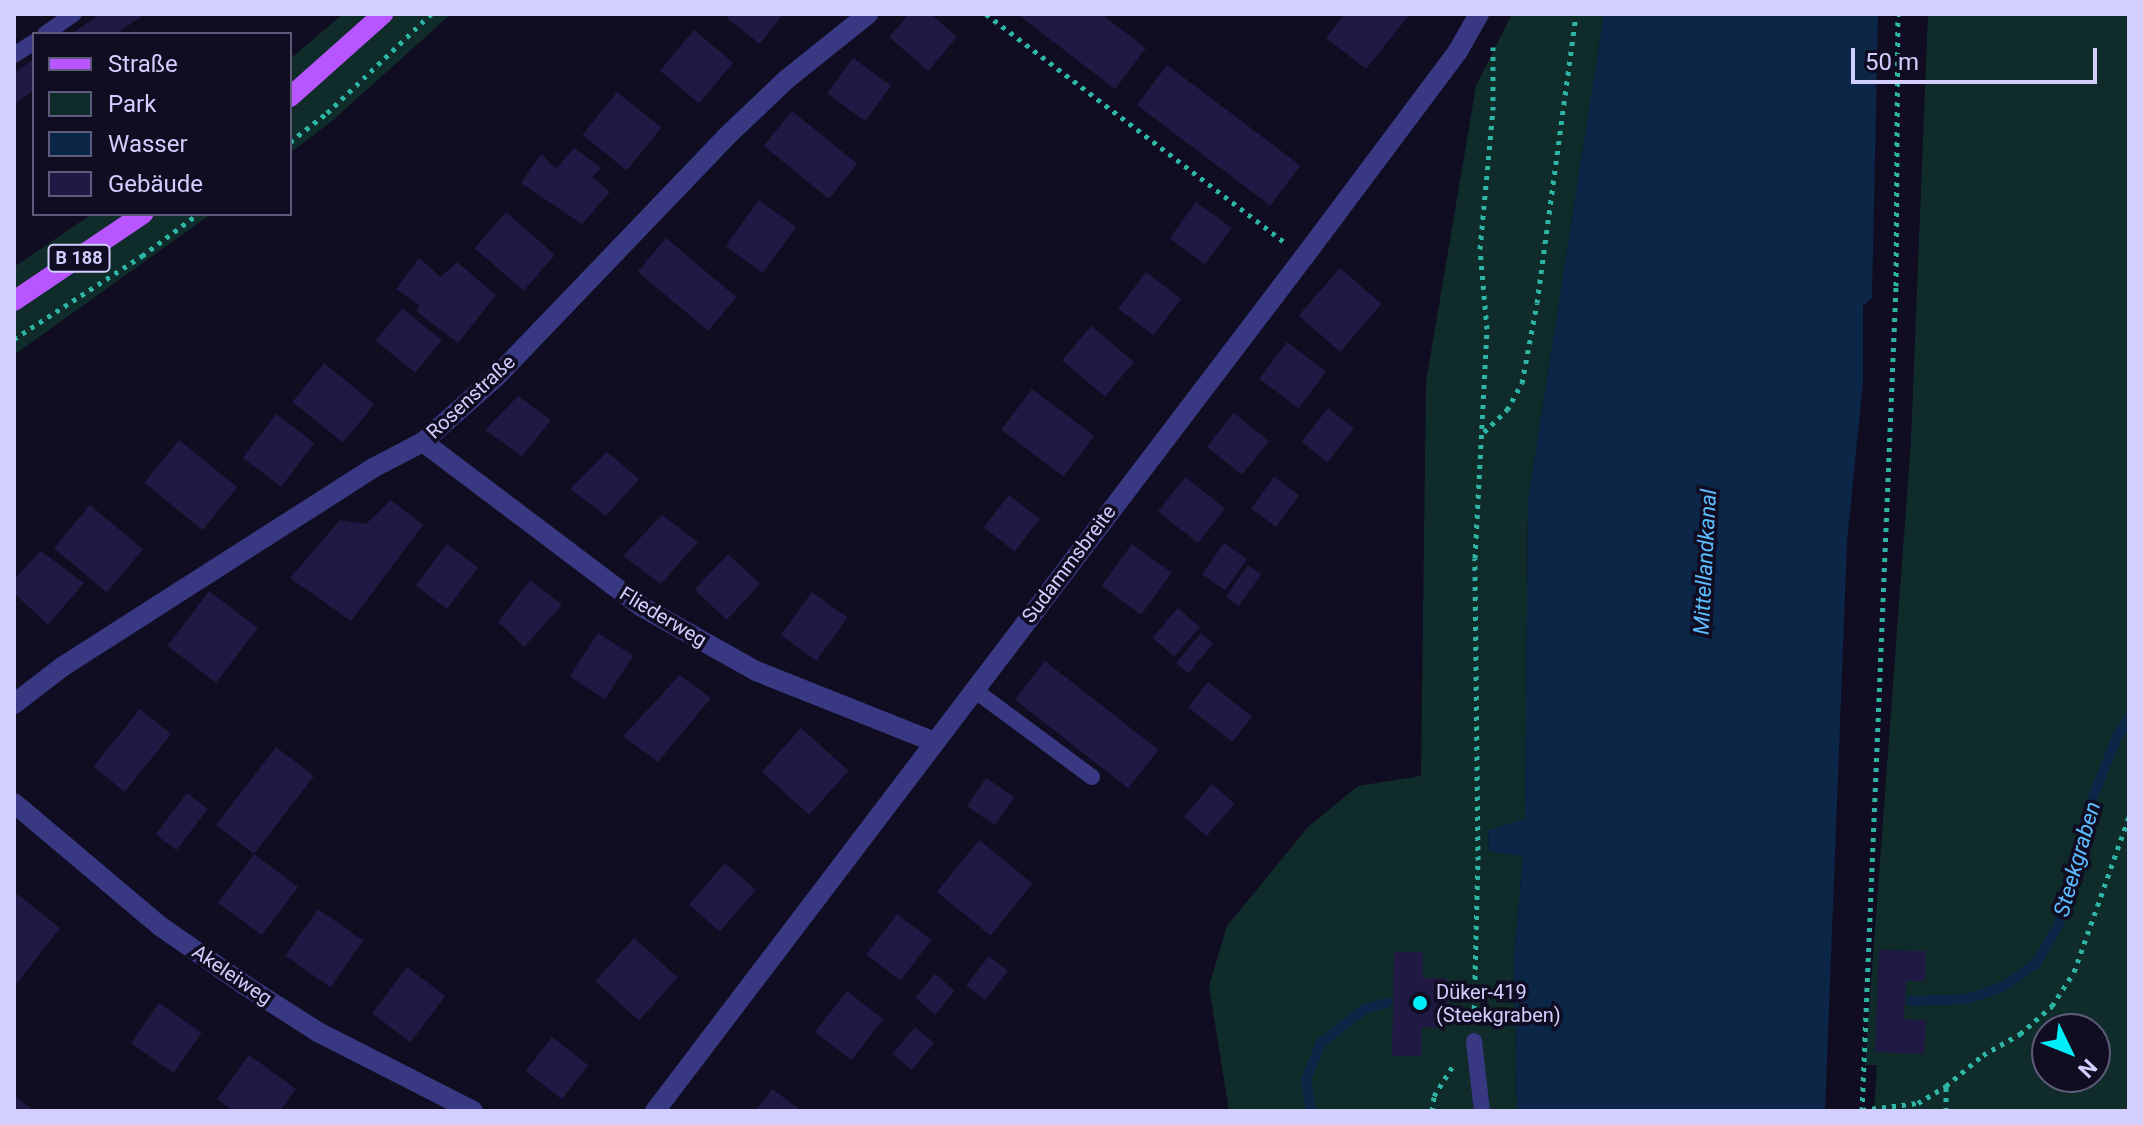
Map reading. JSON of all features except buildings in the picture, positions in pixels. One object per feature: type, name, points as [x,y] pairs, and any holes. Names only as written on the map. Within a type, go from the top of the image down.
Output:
[{"type":"main road","points":[[292,95],[383,14]]},
{"type":"main road","name":"B 188","points":[[14,301],[140,216]]},
{"type":"street","name":"Rosenstraße","points":[[14,704],[62,667],[373,468],[423,442],[496,377],[726,137],[787,79],[868,14]]},
{"type":"street","name":"Sudammsbreite","points":[[655,1111],[932,741],[1304,257],[1458,51],[1479,14]]},
{"type":"street","name":"Fliederweg","points":[[423,442],[642,607],[756,671],[932,741]]},
{"type":"street","name":"Akeleiweg","points":[[14,803],[160,926],[243,984],[318,1032],[473,1111]]},
{"type":"lane","points":[[48,32],[74,14]]},
{"type":"lane","points":[[14,55],[32,43]]},
{"type":"lane","points":[[973,689],[1092,777]]},
{"type":"lane","points":[[1474,1041],[1482,1111]]},
{"type":"path","points":[[292,140],[431,14]]},
{"type":"path","points":[[986,14],[1304,257]]},
{"type":"path","points":[[1483,432],[1507,410],[1522,383],[1537,303],[1576,14]]},
{"type":"path","points":[[1898,14],[1896,286],[1862,1110],[1918,1103],[1946,1086],[1983,1055],[2020,1034],[2052,1006],[2074,972],[2129,817]]},
{"type":"path","points":[[1432,1111],[1434,1096],[1449,1070],[1474,1041],[1478,860],[1475,558],[1487,329],[1480,249],[1495,73],[1490,35]]},
{"type":"path","points":[[14,339],[142,256],[195,216]]},
{"type":"path","points":[[1946,1086],[1946,1111]]},
{"type":"green space","points":[[343,14],[451,14],[332,121],[292,151],[292,57]]},
{"type":"green space","points":[[1512,14],[1604,14],[1528,501],[1525,819],[1488,831],[1489,851],[1523,856],[1514,956],[1517,1111],[1229,1111],[1209,986],[1227,926],[1308,827],[1358,786],[1421,776],[1426,382],[1476,86]]},
{"type":"green space","points":[[1928,14],[2129,14],[2129,1111],[1874,1111],[1877,1065],[1865,1065],[1911,441]]},
{"type":"green space","points":[[89,216],[208,216],[14,355],[14,267]]},
{"type":"water","name":"Mittellandkanal","points":[[1604,14],[1878,14],[1872,298],[1863,306],[1863,382],[1847,542],[1825,1111],[1517,1111],[1514,956],[1523,856],[1489,851],[1488,830],[1525,819],[1528,501]]},
{"type":"waterway","name":"Steekgraben","points":[[1911,1001],[1967,999],[2004,986],[2036,964],[2059,924],[2089,807],[2117,737],[2129,718]]},
{"type":"waterway","name":"Steekgraben","points":[[1311,1111],[1306,1080],[1321,1043],[1364,1009],[1387,1003]]},
{"type":"place","name":"Düker-419 (Steekgraben)","points":[[1420,1003]]}]
